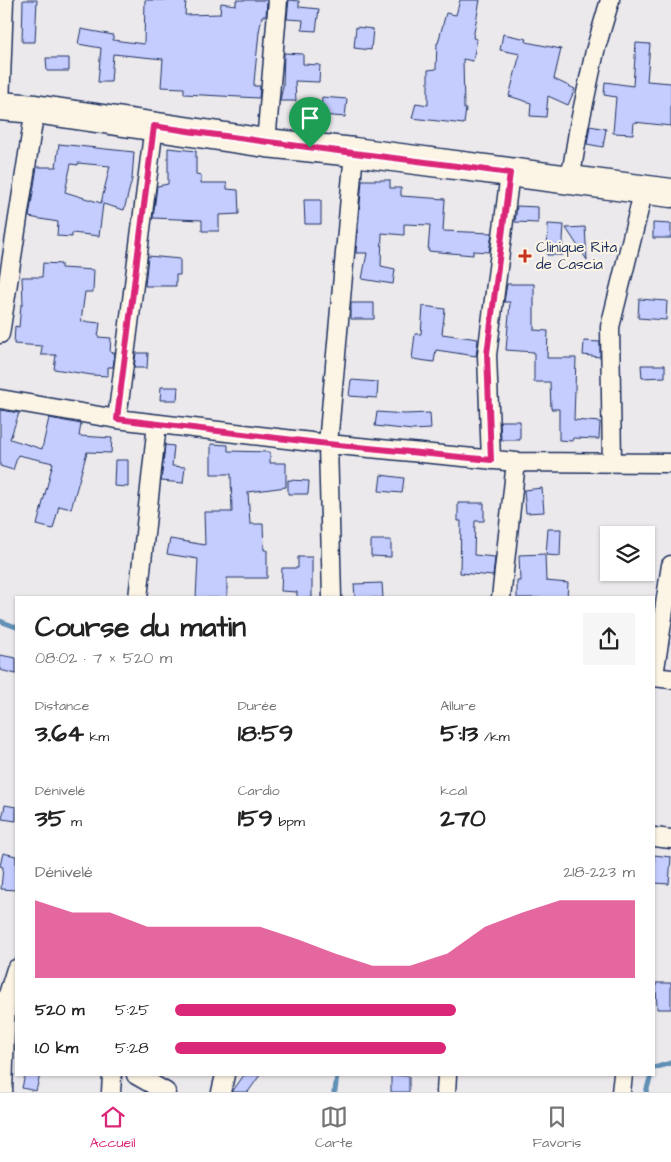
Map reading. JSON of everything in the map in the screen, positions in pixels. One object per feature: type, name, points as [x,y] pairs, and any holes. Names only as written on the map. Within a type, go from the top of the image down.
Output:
[{"type":"main road","points":[[0,106],[35,109],[266,143],[354,152],[570,181],[671,192]]},
{"type":"street","points":[[0,106],[4,0]]},
{"type":"street","points":[[266,143],[278,0]]},
{"type":"street","points":[[570,181],[595,51],[610,0]]},
{"type":"street","points":[[0,334],[35,109]]},
{"type":"street","points":[[117,419],[154,126]]},
{"type":"street","points":[[332,596],[328,444],[354,152]]},
{"type":"street","points":[[491,460],[487,354],[510,173]]},
{"type":"street","points":[[612,463],[610,327],[644,189]]},
{"type":"street","points":[[1,404],[328,444],[491,460],[516,462],[671,463]]},
{"type":"street","points":[[138,596],[157,424]]},
{"type":"street","points":[[501,596],[516,462]]},
{"type":"street","points":[[655,669],[671,565]]},
{"type":"street","points":[[655,676],[671,679]]},
{"type":"street","points":[[655,838],[671,839]]},
{"type":"street","points":[[3,1092],[7,1002],[15,973]]},
{"type":"street","points":[[111,1092],[112,1076]]},
{"type":"street","points":[[138,1076],[166,1092]]},
{"type":"street","points":[[221,1092],[225,1076]]},
{"type":"street","points":[[446,1092],[447,1076]]},
{"type":"street","points":[[621,1092],[623,1076]]},
{"type":"building","points":[[23,0],[37,0],[35,42],[22,42]]},
{"type":"building","points":[[145,0],[186,0],[185,15],[220,14],[221,3],[236,5],[236,0],[267,0],[266,16],[262,16],[259,32],[254,82],[254,86],[260,86],[259,98],[184,94],[184,88],[161,87],[163,59],[113,54],[111,82],[98,82],[101,48],[78,44],[81,29],[113,35],[113,40],[144,44]]},
{"type":"building","points":[[289,0],[299,1],[299,7],[319,9],[316,31],[302,30],[303,20],[287,19]]},
{"type":"building","points":[[460,0],[480,0],[473,38],[477,39],[473,61],[463,59],[464,109],[466,109],[464,124],[412,118],[416,103],[428,105],[428,70],[436,69],[437,43],[446,13],[456,15]]},
{"type":"building","points":[[356,27],[373,29],[371,50],[354,48]]},
{"type":"building","points":[[503,34],[527,39],[526,42],[561,49],[554,79],[575,89],[568,105],[548,96],[546,117],[530,116],[531,103],[509,96],[520,54],[500,50]]},
{"type":"building","points":[[636,43],[650,44],[647,81],[671,83],[671,126],[634,122],[633,134],[613,133],[616,97],[604,95],[605,82],[633,86]]},
{"type":"building","points":[[284,53],[303,54],[303,64],[320,65],[319,82],[295,81],[296,101],[280,101],[283,86]]},
{"type":"building","points":[[46,58],[69,58],[69,71],[47,71]]},
{"type":"building","points":[[322,97],[347,99],[345,117],[321,115]]},
{"type":"building","points":[[590,126],[606,129],[603,147],[587,144]]},
{"type":"building","points":[[59,144],[134,152],[132,179],[124,210],[103,204],[99,236],[72,233],[72,237],[57,236],[58,222],[29,217],[37,167],[56,167]],"holes":[[[71,164],[110,166],[101,203],[65,192]]]},
{"type":"building","points":[[168,148],[196,151],[196,174],[201,175],[201,183],[227,183],[227,189],[238,190],[239,214],[219,215],[219,231],[202,231],[202,220],[153,218],[157,186],[168,184]]},
{"type":"building","points":[[362,180],[390,180],[390,188],[401,188],[401,196],[445,199],[443,231],[492,233],[489,252],[473,251],[473,255],[428,251],[430,225],[404,224],[404,235],[382,233],[381,266],[395,269],[393,284],[362,279],[367,253],[356,253]]},
{"type":"building","points":[[304,200],[321,200],[321,224],[305,224]]},
{"type":"building","points":[[517,206],[538,207],[538,223],[515,222]]},
{"type":"building","points":[[653,223],[671,224],[671,238],[653,238]]},
{"type":"building","points":[[548,224],[564,225],[562,255],[547,255]]},
{"type":"building","points":[[585,227],[587,260],[566,228]]},
{"type":"building","points":[[148,256],[180,259],[180,275],[176,275],[176,286],[145,286]]},
{"type":"building","points":[[43,263],[61,264],[61,268],[94,270],[93,292],[85,292],[81,321],[100,323],[98,337],[111,338],[110,352],[115,353],[113,367],[108,367],[108,376],[54,369],[56,355],[41,355],[42,346],[14,344],[15,326],[19,327],[21,305],[23,305],[22,277],[42,277]]},
{"type":"building","points":[[507,284],[534,284],[534,330],[548,331],[547,358],[576,358],[574,420],[600,422],[599,439],[573,438],[572,441],[559,440],[559,409],[551,409],[550,382],[534,382],[534,352],[506,350],[510,302],[504,302]]},
{"type":"building","points":[[639,299],[667,301],[666,320],[638,318]]},
{"type":"building","points":[[351,303],[374,303],[374,319],[351,319]]},
{"type":"building","points":[[423,306],[445,309],[442,334],[478,339],[476,356],[436,350],[434,362],[412,359],[415,334],[421,334]]},
{"type":"building","points":[[584,341],[600,342],[600,357],[583,355]]},
{"type":"building","points":[[136,353],[148,353],[147,368],[134,368]]},
{"type":"building","points":[[641,365],[665,365],[665,377],[642,378]]},
{"type":"building","points":[[351,380],[378,382],[377,398],[349,396]]},
{"type":"building","points":[[161,387],[178,387],[177,400],[160,400]]},
{"type":"building","points":[[0,410],[19,413],[10,439],[42,449],[49,418],[81,424],[79,436],[112,438],[111,453],[87,452],[71,509],[59,506],[53,529],[37,525],[53,463],[18,455],[13,470],[0,466]]},
{"type":"building","points":[[377,412],[430,413],[431,429],[413,430],[375,426]]},
{"type":"building","points":[[500,421],[520,421],[520,440],[501,440]]},
{"type":"building","points":[[211,444],[228,445],[228,451],[270,452],[270,463],[286,463],[286,487],[248,492],[250,524],[263,524],[264,550],[267,550],[267,578],[227,578],[227,596],[196,596],[198,559],[167,554],[170,539],[205,545],[204,512],[232,512],[231,474],[211,474]]},
{"type":"building","points":[[165,445],[174,446],[172,466],[185,467],[183,483],[161,481]]},
{"type":"building","points":[[115,460],[128,460],[128,487],[114,486]]},
{"type":"building","points":[[381,475],[404,478],[402,493],[379,491]]},
{"type":"building","points":[[288,480],[309,481],[308,494],[288,494]]},
{"type":"building","points":[[542,488],[544,512],[526,513],[524,490]]},
{"type":"building","points":[[458,503],[484,503],[484,521],[475,521],[474,555],[495,557],[493,576],[460,573],[461,521],[458,521]]},
{"type":"building","points":[[548,529],[561,529],[560,556],[546,555]]},
{"type":"building","points":[[371,540],[391,540],[391,557],[371,556]]},
{"type":"building","points":[[545,554],[546,581],[568,583],[567,596],[517,596],[517,581],[520,581],[519,555]]},
{"type":"building","points":[[298,557],[312,557],[312,596],[297,596],[297,592],[281,591],[282,568],[298,568]]},
{"type":"building","points":[[382,583],[383,596],[355,596],[354,584]]},
{"type":"building","points":[[0,655],[15,658],[15,674],[0,670]]},
{"type":"building","points":[[5,805],[15,807],[15,821],[2,819]]},
{"type":"building","points":[[3,853],[15,856],[15,890],[1,889],[3,867],[0,866]]},
{"type":"building","points":[[655,855],[671,857],[669,884],[655,883]]},
{"type":"building","points":[[656,983],[671,983],[671,1009],[657,1009]]},
{"type":"building","points":[[25,1076],[40,1076],[36,1091],[22,1088]]},
{"type":"building","points":[[243,1076],[259,1076],[248,1092],[232,1092]]},
{"type":"building","points":[[391,1076],[409,1076],[409,1092],[391,1092]]},
{"type":"waterway","points":[[0,621],[15,627]]},
{"type":"waterway","points":[[655,1068],[671,1063]]},
{"type":"waterway","points":[[334,1092],[337,1076]]},
{"type":"waterway","points":[[646,1092],[651,1076]]},
{"type":"place","name":"Clinique Rita de Cascia","points":[[525,256]]},
{"type":"route","points":[[154,126],[310,148],[510,173],[487,354],[491,460],[328,444],[117,419],[154,126]]}]
